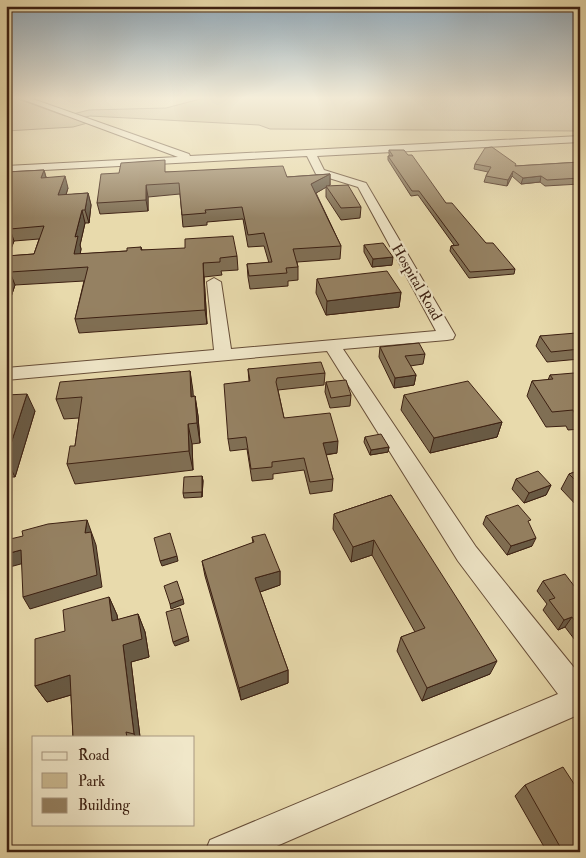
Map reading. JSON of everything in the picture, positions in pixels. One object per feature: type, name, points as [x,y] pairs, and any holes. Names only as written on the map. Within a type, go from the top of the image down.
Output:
[{"type":"street","points":[[135,138],[194,159]]},
{"type":"street","points":[[6,169],[580,139]]},
{"type":"street","name":"Hospital Road","points":[[311,153],[320,172],[362,185],[447,335],[332,345]]},
{"type":"street","points":[[214,282],[223,355]]},
{"type":"street","points":[[6,374],[332,345],[467,554],[580,699],[222,852]]},
{"type":"building","points":[[492,147],[516,164],[515,166],[580,162],[580,178],[547,180],[541,176],[523,178],[513,171],[508,180],[486,176],[491,167],[475,164],[485,148]]},
{"type":"building","points":[[389,150],[404,150],[408,155],[412,155],[446,203],[452,203],[486,243],[493,243],[515,269],[470,272],[451,246],[459,245],[419,191],[412,191],[388,156],[393,156]]},
{"type":"building","points":[[165,160],[165,172],[283,166],[287,177],[330,174],[311,184],[341,246],[293,249],[298,267],[286,268],[287,273],[249,276],[247,264],[272,262],[264,233],[248,235],[242,207],[205,210],[206,213],[182,215],[179,183],[146,185],[146,200],[97,203],[101,174],[119,173],[121,163]]},
{"type":"building","points":[[44,170],[41,178],[65,176],[58,195],[88,193],[85,210],[82,210],[75,237],[78,236],[74,254],[127,251],[127,248],[141,247],[141,250],[185,248],[185,239],[233,236],[237,256],[220,258],[220,262],[203,263],[205,310],[75,319],[88,267],[10,272],[6,283],[6,256],[34,254],[44,226],[10,229],[6,237],[6,172]]},
{"type":"building","points":[[348,185],[361,207],[341,208],[326,186]]},
{"type":"building","points":[[383,243],[393,257],[373,259],[364,245]]},
{"type":"building","points":[[387,271],[401,292],[327,301],[317,279]]},
{"type":"building","points":[[576,333],[580,338],[580,349],[551,352],[540,336]]},
{"type":"building","points":[[419,343],[425,354],[405,356],[416,375],[395,378],[380,347]]},
{"type":"building","points":[[321,362],[325,373],[277,378],[276,382],[284,418],[330,413],[338,441],[323,443],[333,479],[310,482],[304,458],[272,462],[272,467],[251,469],[246,437],[228,439],[224,384],[250,381],[248,369]]},
{"type":"building","points":[[190,371],[191,397],[195,396],[197,423],[188,424],[189,451],[67,464],[70,446],[75,446],[82,397],[56,399],[60,382]]},
{"type":"building","points":[[574,373],[577,378],[580,377],[580,414],[575,414],[573,410],[552,412],[532,381],[553,379],[550,375]]},
{"type":"building","points":[[346,380],[351,395],[331,398],[326,382]]},
{"type":"building","points":[[468,381],[502,422],[434,438],[404,395]]},
{"type":"building","points":[[27,394],[6,459],[6,395]]},
{"type":"building","points":[[381,434],[389,447],[371,450],[365,437]]},
{"type":"building","points":[[580,470],[580,485],[569,474]]},
{"type":"building","points":[[538,471],[551,485],[529,493],[516,479]]},
{"type":"building","points":[[202,476],[202,492],[183,493],[184,477]]},
{"type":"building","points":[[391,495],[497,661],[427,688],[401,637],[425,628],[374,540],[353,547],[334,514]]},
{"type":"building","points":[[518,505],[531,520],[528,521],[536,538],[511,546],[486,516]]},
{"type":"building","points":[[87,520],[85,533],[91,532],[97,575],[23,597],[21,550],[6,554],[6,540],[23,536],[22,531],[48,524]]},
{"type":"building","points":[[170,533],[177,556],[160,561],[154,538]]},
{"type":"building","points":[[265,534],[280,571],[255,578],[288,670],[239,688],[202,561],[254,542],[252,537]]},
{"type":"building","points":[[565,574],[578,591],[580,590],[580,628],[572,617],[564,620],[549,600],[555,598],[543,581]]},
{"type":"building","points":[[177,581],[183,599],[170,604],[164,586]]},
{"type":"building","points":[[109,597],[112,621],[138,614],[142,639],[123,645],[134,734],[126,732],[127,736],[73,736],[70,675],[35,686],[35,639],[65,631],[63,610]]},
{"type":"building","points":[[180,608],[188,636],[173,642],[166,612]]},
{"type":"building","points":[[563,767],[580,793],[580,852],[563,852],[525,785]]}]
